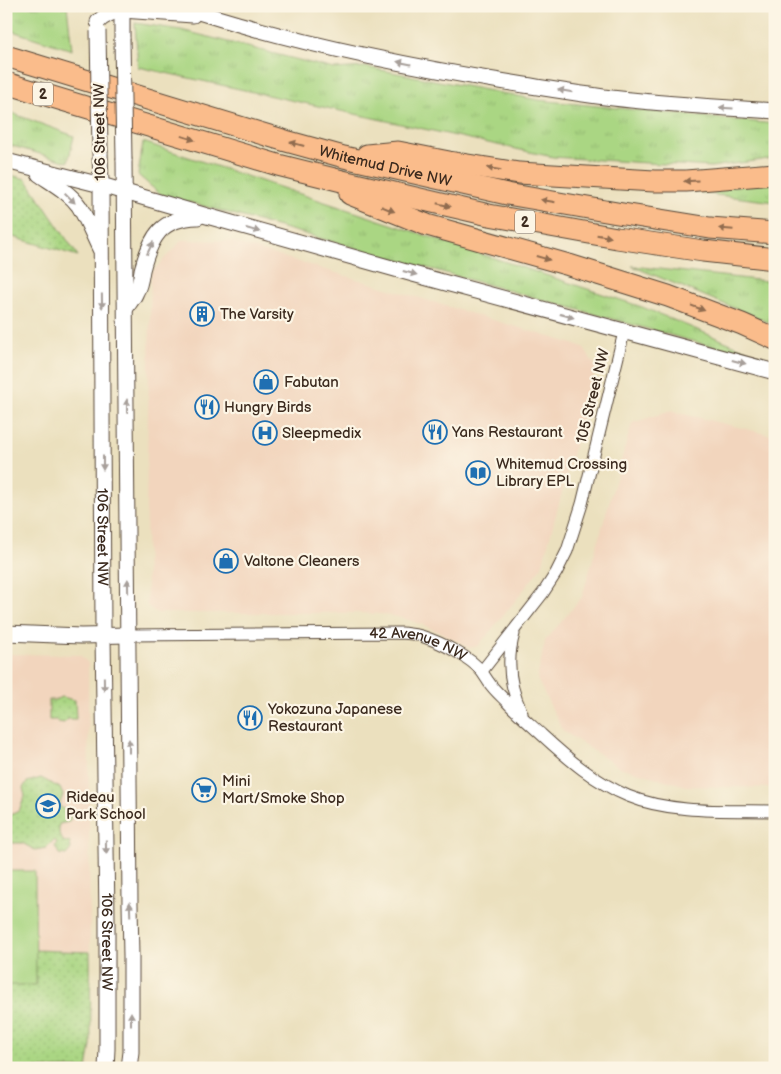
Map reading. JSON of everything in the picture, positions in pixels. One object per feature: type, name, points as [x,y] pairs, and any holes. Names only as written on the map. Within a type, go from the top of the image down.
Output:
[{"type":"highway","name":"Whitemud Drive NW","points":[[6,56],[286,141],[508,194],[710,228],[775,233]]},
{"type":"highway","name":"Whitemud Drive NW","points":[[6,83],[278,165],[342,182],[489,215],[636,241],[775,259]]},
{"type":"highway","points":[[344,156],[398,152],[519,173],[654,182],[775,174]]},
{"type":"highway","points":[[278,165],[427,225],[569,265],[668,296],[742,324],[775,339]]},
{"type":"street","name":"106 Street NW","points":[[97,6],[101,186],[103,635],[107,918],[106,1068]]},
{"type":"street","points":[[180,6],[212,11],[272,33],[449,73],[591,95],[689,106],[775,111]]},
{"type":"street","name":"106 Street NW","points":[[122,8],[131,958],[131,1052],[129,1068]]},
{"type":"street","points":[[98,27],[106,15],[122,8],[212,11]]},
{"type":"street","points":[[6,161],[775,372]]},
{"type":"street","points":[[31,168],[62,190],[75,202],[101,252]]},
{"type":"street","points":[[126,308],[137,292],[146,254],[160,229],[180,218],[206,216]]},
{"type":"street","name":"105 Street NW","points":[[482,671],[554,578],[571,543],[585,496],[624,332]]},
{"type":"street","name":"105 Street NW","points":[[516,627],[511,646],[510,674],[516,698],[526,720]]},
{"type":"street","name":"42 Avenue NW","points":[[6,633],[81,636],[128,634],[413,634],[433,640],[466,658],[482,671],[493,687],[526,720],[576,765],[629,796],[664,806],[775,811]]},
{"type":"shaded area","points":[[182,240],[229,241],[583,347],[596,367],[542,566],[478,646],[469,648],[423,625],[403,618],[381,614],[157,613],[147,606],[146,503],[151,273]]},
{"type":"shaded area","points":[[671,411],[775,436],[775,788],[686,786],[619,767],[563,731],[537,679],[545,641],[582,597],[632,423]]},
{"type":"shaded area","name":"Rideau Park School","points":[[6,654],[80,655],[88,663],[90,952],[6,949]]},
{"type":"green space","points":[[6,6],[67,6],[72,50],[6,29]]},
{"type":"green space","points":[[135,23],[181,30],[334,69],[365,67],[538,100],[775,124],[775,158],[711,167],[553,157],[138,67]]},
{"type":"green space","points":[[6,111],[74,136],[68,162],[6,144]]},
{"type":"green space","points":[[143,142],[642,307],[775,362],[775,364],[160,194],[138,175]]},
{"type":"green space","points":[[6,174],[26,179],[78,256],[6,235]]},
{"type":"green space","points":[[775,181],[775,202],[692,192]]},
{"type":"green space","points":[[632,266],[775,282],[775,325]]},
{"type":"green space","points":[[61,697],[75,700],[76,719],[68,719],[64,723],[49,720],[49,700]]},
{"type":"green space","points":[[41,778],[60,788],[63,795],[59,806],[72,814],[69,822],[59,824],[59,833],[63,841],[70,843],[71,849],[66,855],[59,854],[55,846],[57,842],[54,840],[46,848],[35,850],[22,843],[6,843],[6,817],[19,811],[25,796],[23,788],[27,782]]},
{"type":"green space","points":[[6,871],[35,871],[36,985],[6,985]]},
{"type":"green space","points":[[6,949],[90,952],[91,1045],[87,1068],[6,1068]]},
{"type":"place","name":"The Varsity","points":[[202,314]]},
{"type":"place","name":"Fabutan","points":[[266,382]]},
{"type":"place","name":"Hungry Birds","points":[[207,407]]},
{"type":"place","name":"Yans Restaurant","points":[[435,432]]},
{"type":"place","name":"Sleepmedix","points":[[265,433]]},
{"type":"place","name":"Whitemud Crossing Library EPL","points":[[478,473]]},
{"type":"place","name":"Valtone Cleaners","points":[[226,561]]},
{"type":"place","name":"Yokozuna Japanese Restaurant","points":[[250,718]]},
{"type":"place","name":"Mini Mart/Smoke Shop","points":[[204,790]]},
{"type":"place","name":"Rideau Park School","points":[[48,806]]}]
